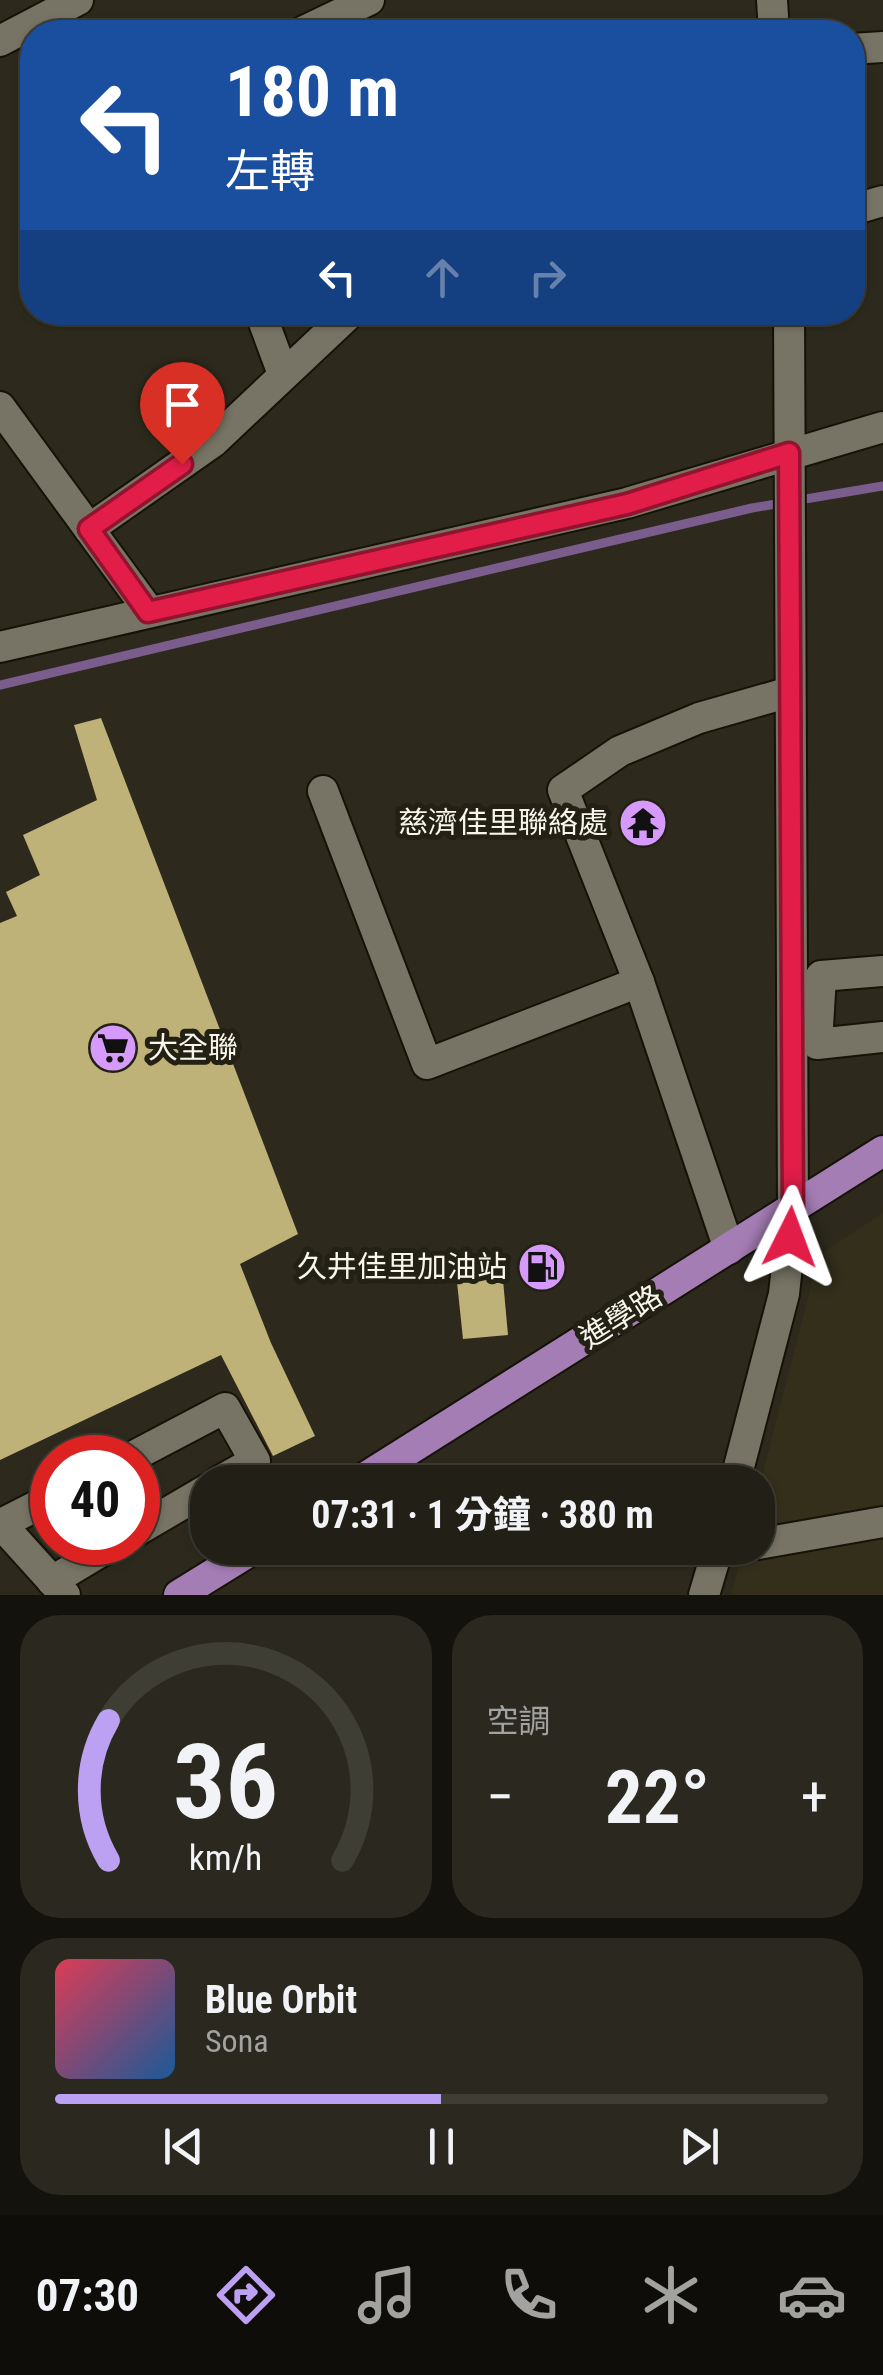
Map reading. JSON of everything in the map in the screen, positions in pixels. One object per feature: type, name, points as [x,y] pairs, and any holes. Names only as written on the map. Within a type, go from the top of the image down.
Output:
[{"type":"main road","name":"進學路","points":[[385,1465],[883,1151]]},
{"type":"main road","points":[[179,1595],[228,1565]]},
{"type":"street","points":[[40,20],[78,0]]},
{"type":"street","points":[[327,20],[369,0]]},
{"type":"street","points":[[265,325],[283,374]]},
{"type":"street","points":[[89,529],[213,442],[338,325]]},
{"type":"street","points":[[739,1465],[784,1294],[793,1209],[789,325]]},
{"type":"street","points":[[0,407],[148,612]]},
{"type":"street","points":[[0,647],[627,504],[883,427]]},
{"type":"street","points":[[729,1249],[639,982],[563,790],[620,751],[699,718],[790,692]]},
{"type":"street","points":[[323,791],[427,1064],[639,982]]},
{"type":"street","points":[[883,971],[821,976],[817,1044],[883,1037]]},
{"type":"street","points":[[160,1442],[225,1408],[255,1461],[248,1465]]},
{"type":"street","points":[[160,1517],[190,1500]]},
{"type":"street","points":[[30,1509],[1,1524],[58,1588],[88,1565]]},
{"type":"street","points":[[775,1541],[883,1522]]},
{"type":"street","points":[[704,1595],[717,1565]]},
{"type":"shaded area","points":[[883,1213],[883,1595],[731,1595],[739,1565],[775,1565],[775,1465],[765,1465],[819,1255]]},
{"type":"building","name":"大全聯","points":[[101,718],[298,1234],[240,1264],[271,1343],[315,1436],[273,1456],[221,1355],[53,1435],[30,1435],[30,1446],[0,1460],[0,923],[17,916],[6,892],[40,875],[23,835],[97,800],[74,725]]},
{"type":"building","points":[[501,1258],[508,1335],[463,1339],[455,1263]]},
{"type":"waterway","points":[[0,685],[752,508],[883,486]]},
{"type":"place","name":"慈濟佳里聯絡處","points":[[643,823]]},
{"type":"place","name":"大全聯","points":[[113,1048]]},
{"type":"place","name":"久井佳里加油站","points":[[542,1267]]},
{"type":"route","points":[[182,464],[89,529],[148,612],[627,504],[789,453],[793,1209],[790,1237]]}]
